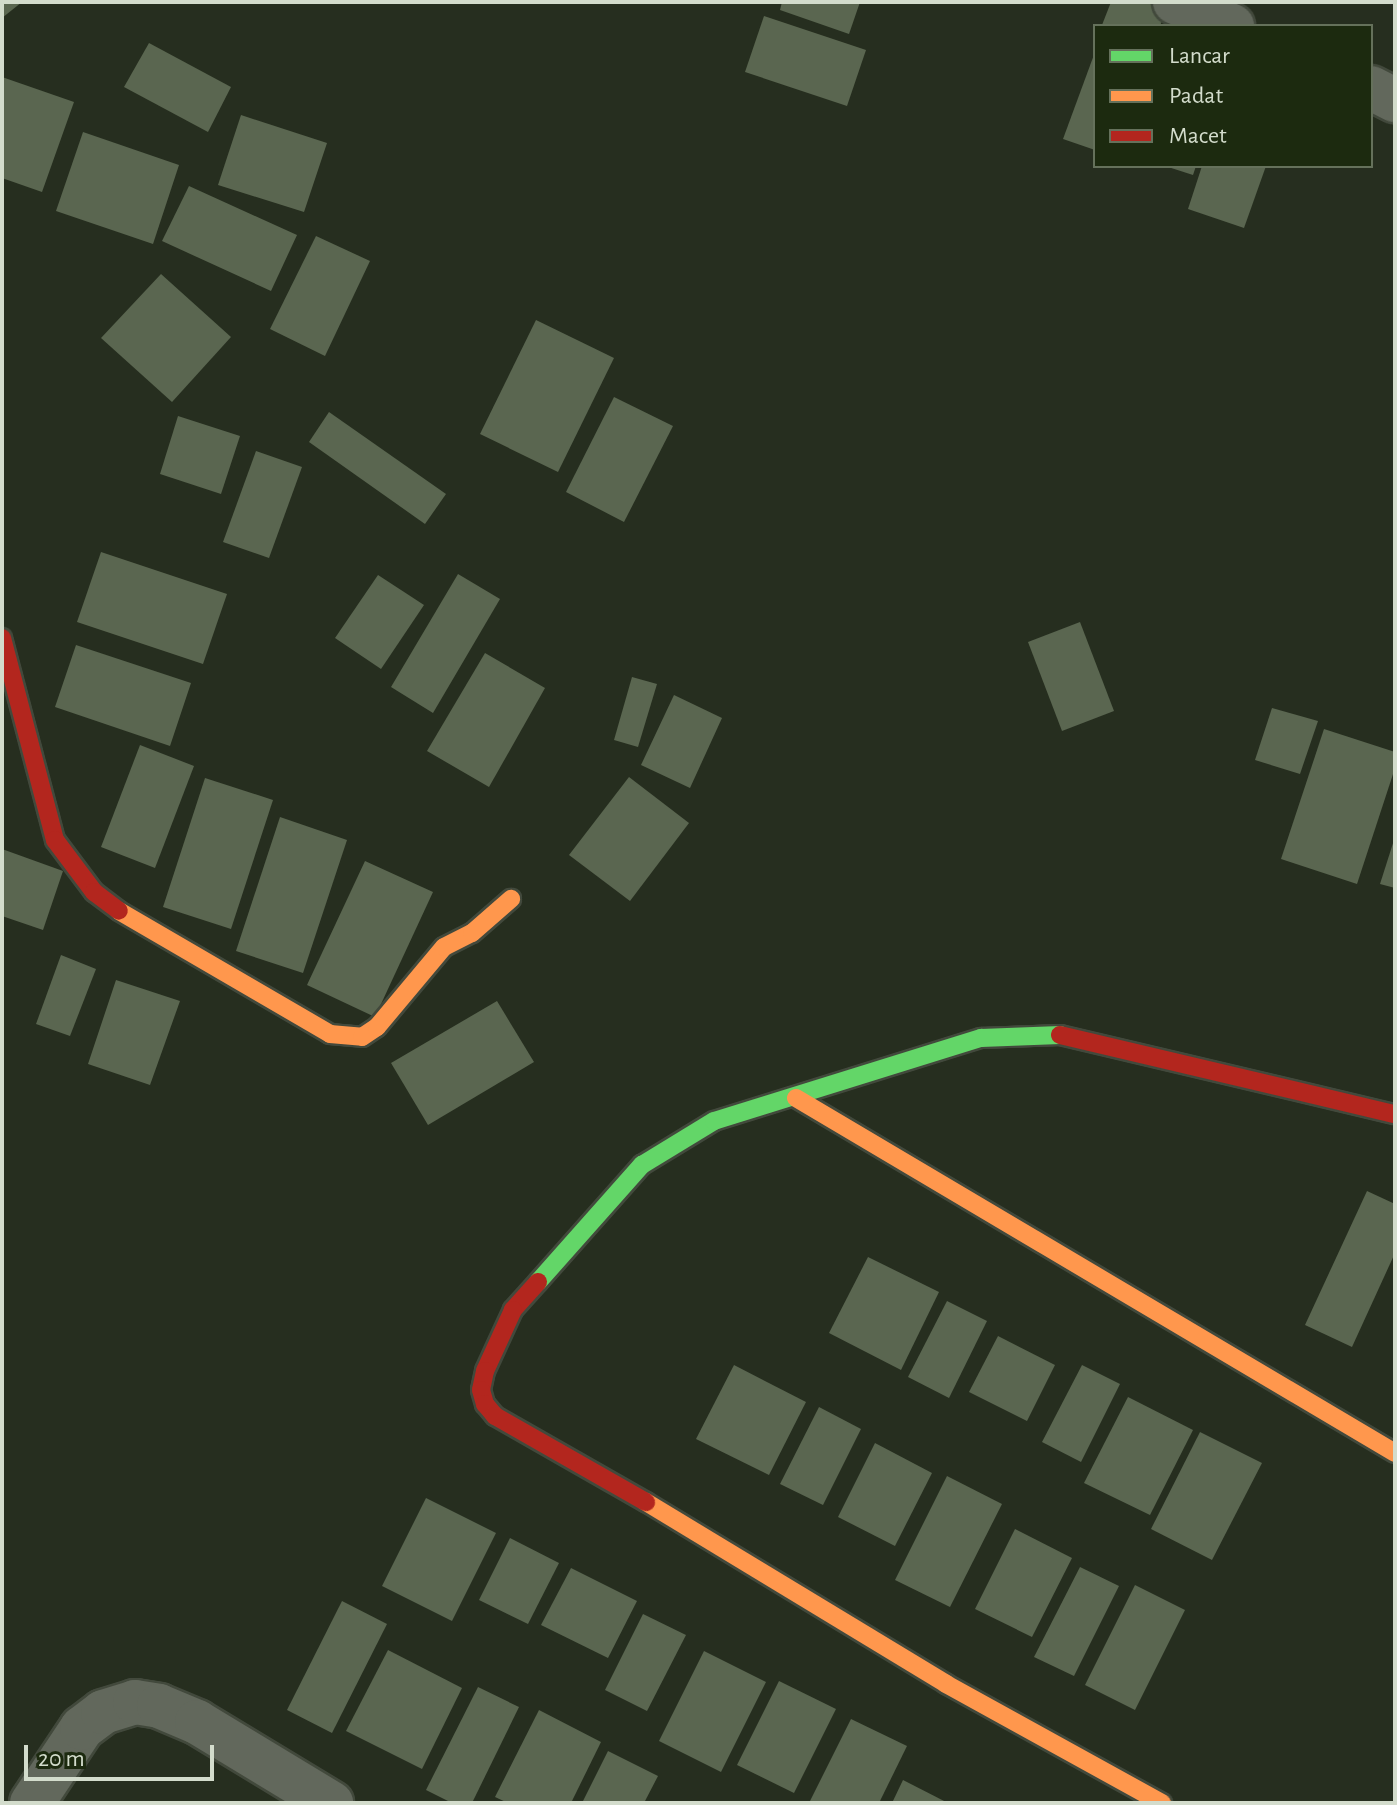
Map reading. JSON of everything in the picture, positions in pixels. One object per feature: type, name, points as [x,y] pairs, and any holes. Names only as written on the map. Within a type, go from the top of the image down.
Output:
[{"type":"street","points":[[1175,2],[1227,24]]},
{"type":"street","points":[[1373,89],[1395,100]]},
{"type":"street","points":[[2,638],[55,840],[94,892],[129,919],[330,1034],[362,1037],[377,1027],[444,947],[472,933],[511,899]]},
{"type":"street","points":[[1162,1803],[946,1684],[629,1491],[495,1416],[485,1404],[481,1390],[485,1371],[513,1310],[642,1165],[714,1121],[981,1038],[1051,1033],[1395,1114]]},
{"type":"street","points":[[796,1098],[1312,1407],[1395,1453]]},
{"type":"street","points":[[32,1803],[82,1728],[103,1712],[135,1702],[159,1706],[197,1722],[331,1803]]},
{"type":"building","points":[[2,2],[22,2],[2,18]]},
{"type":"building","points":[[782,2],[860,2],[849,34],[780,10]]},
{"type":"building","points":[[1111,2],[1145,2],[1166,10],[1161,24],[1102,24]]},
{"type":"building","points":[[764,16],[866,50],[847,106],[745,72]]},
{"type":"building","points":[[149,43],[231,87],[208,132],[124,87]]},
{"type":"building","points":[[1093,57],[1093,149],[1063,139]]},
{"type":"building","points":[[2,77],[74,102],[42,192],[2,178]]},
{"type":"building","points":[[241,115],[327,143],[304,212],[218,185]]},
{"type":"building","points":[[83,132],[179,165],[153,244],[56,211]]},
{"type":"building","points":[[1171,168],[1195,168],[1193,175]]},
{"type":"building","points":[[1201,168],[1265,168],[1244,228],[1188,209]]},
{"type":"building","points":[[189,186],[297,235],[271,291],[162,241]]},
{"type":"building","points":[[316,236],[370,261],[325,356],[270,329]]},
{"type":"building","points":[[161,274],[231,337],[172,402],[101,338]]},
{"type":"building","points":[[536,320],[614,358],[558,472],[480,434]]},
{"type":"building","points":[[614,397],[673,426],[624,522],[566,492]]},
{"type":"building","points":[[329,412],[446,494],[425,524],[309,442]]},
{"type":"building","points":[[178,416],[240,436],[221,494],[160,474]]},
{"type":"building","points":[[256,451],[302,467],[269,558],[223,542]]},
{"type":"building","points":[[101,552],[227,594],[203,664],[77,622]]},
{"type":"building","points":[[458,574],[500,599],[433,713],[391,687]]},
{"type":"building","points":[[378,575],[424,605],[381,669],[335,638]]},
{"type":"building","points":[[1080,622],[1114,711],[1062,731],[1028,642]]},
{"type":"building","points":[[76,645],[191,683],[170,746],[55,707]]},
{"type":"building","points":[[485,653],[545,688],[489,787],[427,751]]},
{"type":"building","points":[[632,677],[657,684],[638,747],[614,740]]},
{"type":"building","points":[[674,695],[722,718],[690,788],[641,765]]},
{"type":"building","points":[[1272,708],[1318,721],[1300,774],[1255,760]]},
{"type":"building","points":[[1324,729],[1395,752],[1395,768],[1357,884],[1281,859]]},
{"type":"building","points":[[140,745],[194,766],[155,868],[101,847]]},
{"type":"building","points":[[629,777],[689,823],[630,901],[569,855]]},
{"type":"building","points":[[205,778],[273,800],[231,929],[163,907]]},
{"type":"building","points":[[280,817],[347,840],[303,973],[236,951]]},
{"type":"building","points":[[1395,840],[1395,888],[1380,884]]},
{"type":"building","points":[[2,849],[63,871],[43,930],[2,916]]},
{"type":"building","points":[[365,861],[433,892],[375,1017],[307,985]]},
{"type":"building","points":[[61,955],[96,969],[70,1036],[36,1024]]},
{"type":"building","points":[[116,980],[180,1001],[150,1085],[88,1064]]},
{"type":"building","points":[[497,1001],[534,1062],[428,1125],[391,1063]]},
{"type":"building","points":[[1367,1191],[1395,1204],[1395,1253],[1352,1347],[1305,1325]]},
{"type":"building","points":[[868,1257],[939,1292],[901,1370],[829,1333]]},
{"type":"building","points":[[947,1301],[987,1321],[949,1398],[908,1377]]},
{"type":"building","points":[[998,1336],[1055,1365],[1027,1421],[969,1392]]},
{"type":"building","points":[[734,1365],[806,1402],[769,1475],[696,1439]]},
{"type":"building","points":[[1082,1365],[1120,1384],[1081,1462],[1042,1442]]},
{"type":"building","points":[[1128,1397],[1193,1430],[1150,1515],[1084,1483]]},
{"type":"building","points":[[819,1407],[861,1429],[823,1505],[780,1484]]},
{"type":"building","points":[[1200,1432],[1262,1463],[1212,1560],[1151,1529]]},
{"type":"building","points":[[875,1443],[932,1473],[895,1546],[838,1517]]},
{"type":"building","points":[[947,1476],[1002,1504],[950,1607],[895,1580]]},
{"type":"building","points":[[426,1498],[496,1533],[452,1621],[382,1586]]},
{"type":"building","points":[[1015,1529],[1072,1558],[1032,1637],[975,1609]]},
{"type":"building","points":[[510,1538],[559,1563],[528,1624],[479,1600]]},
{"type":"building","points":[[1080,1567],[1119,1586],[1074,1676],[1034,1657]]},
{"type":"building","points":[[571,1568],[637,1601],[608,1658],[541,1625]]},
{"type":"building","points":[[1135,1585],[1185,1610],[1135,1710],[1085,1685]]},
{"type":"building","points":[[342,1601],[387,1624],[332,1733],[287,1710]]},
{"type":"building","points":[[643,1614],[686,1635],[647,1711],[605,1690]]},
{"type":"building","points":[[388,1650],[462,1688],[422,1769],[346,1731]]},
{"type":"building","points":[[704,1651],[766,1682],[721,1772],[659,1741]]},
{"type":"building","points":[[779,1681],[836,1709],[794,1793],[737,1765]]},
{"type":"building","points":[[478,1687],[519,1707],[472,1803],[452,1803],[426,1790]]},
{"type":"building","points":[[539,1710],[601,1742],[571,1803],[508,1803],[495,1797]]},
{"type":"building","points":[[851,1719],[907,1746],[879,1803],[809,1803]]},
{"type":"building","points":[[608,1751],[658,1776],[644,1803],[582,1803]]},
{"type":"building","points":[[903,1780],[948,1803],[892,1803]]},
{"type":"traffic: fast","points":[[538,1282],[642,1165],[714,1121],[981,1038],[1060,1035]]},
{"type":"traffic: slow","points":[[119,911],[330,1034],[362,1037],[377,1027],[444,947],[472,933],[511,899]]},
{"type":"traffic: slow","points":[[796,1098],[1395,1453]]},
{"type":"traffic: slow","points":[[646,1502],[946,1684],[1162,1803]]},
{"type":"traffic: jam","points":[[2,638],[55,840],[94,892],[119,911]]},
{"type":"traffic: jam","points":[[1060,1035],[1395,1114]]},
{"type":"traffic: jam","points":[[538,1282],[513,1310],[485,1371],[481,1390],[485,1404],[495,1416],[646,1502]]}]
